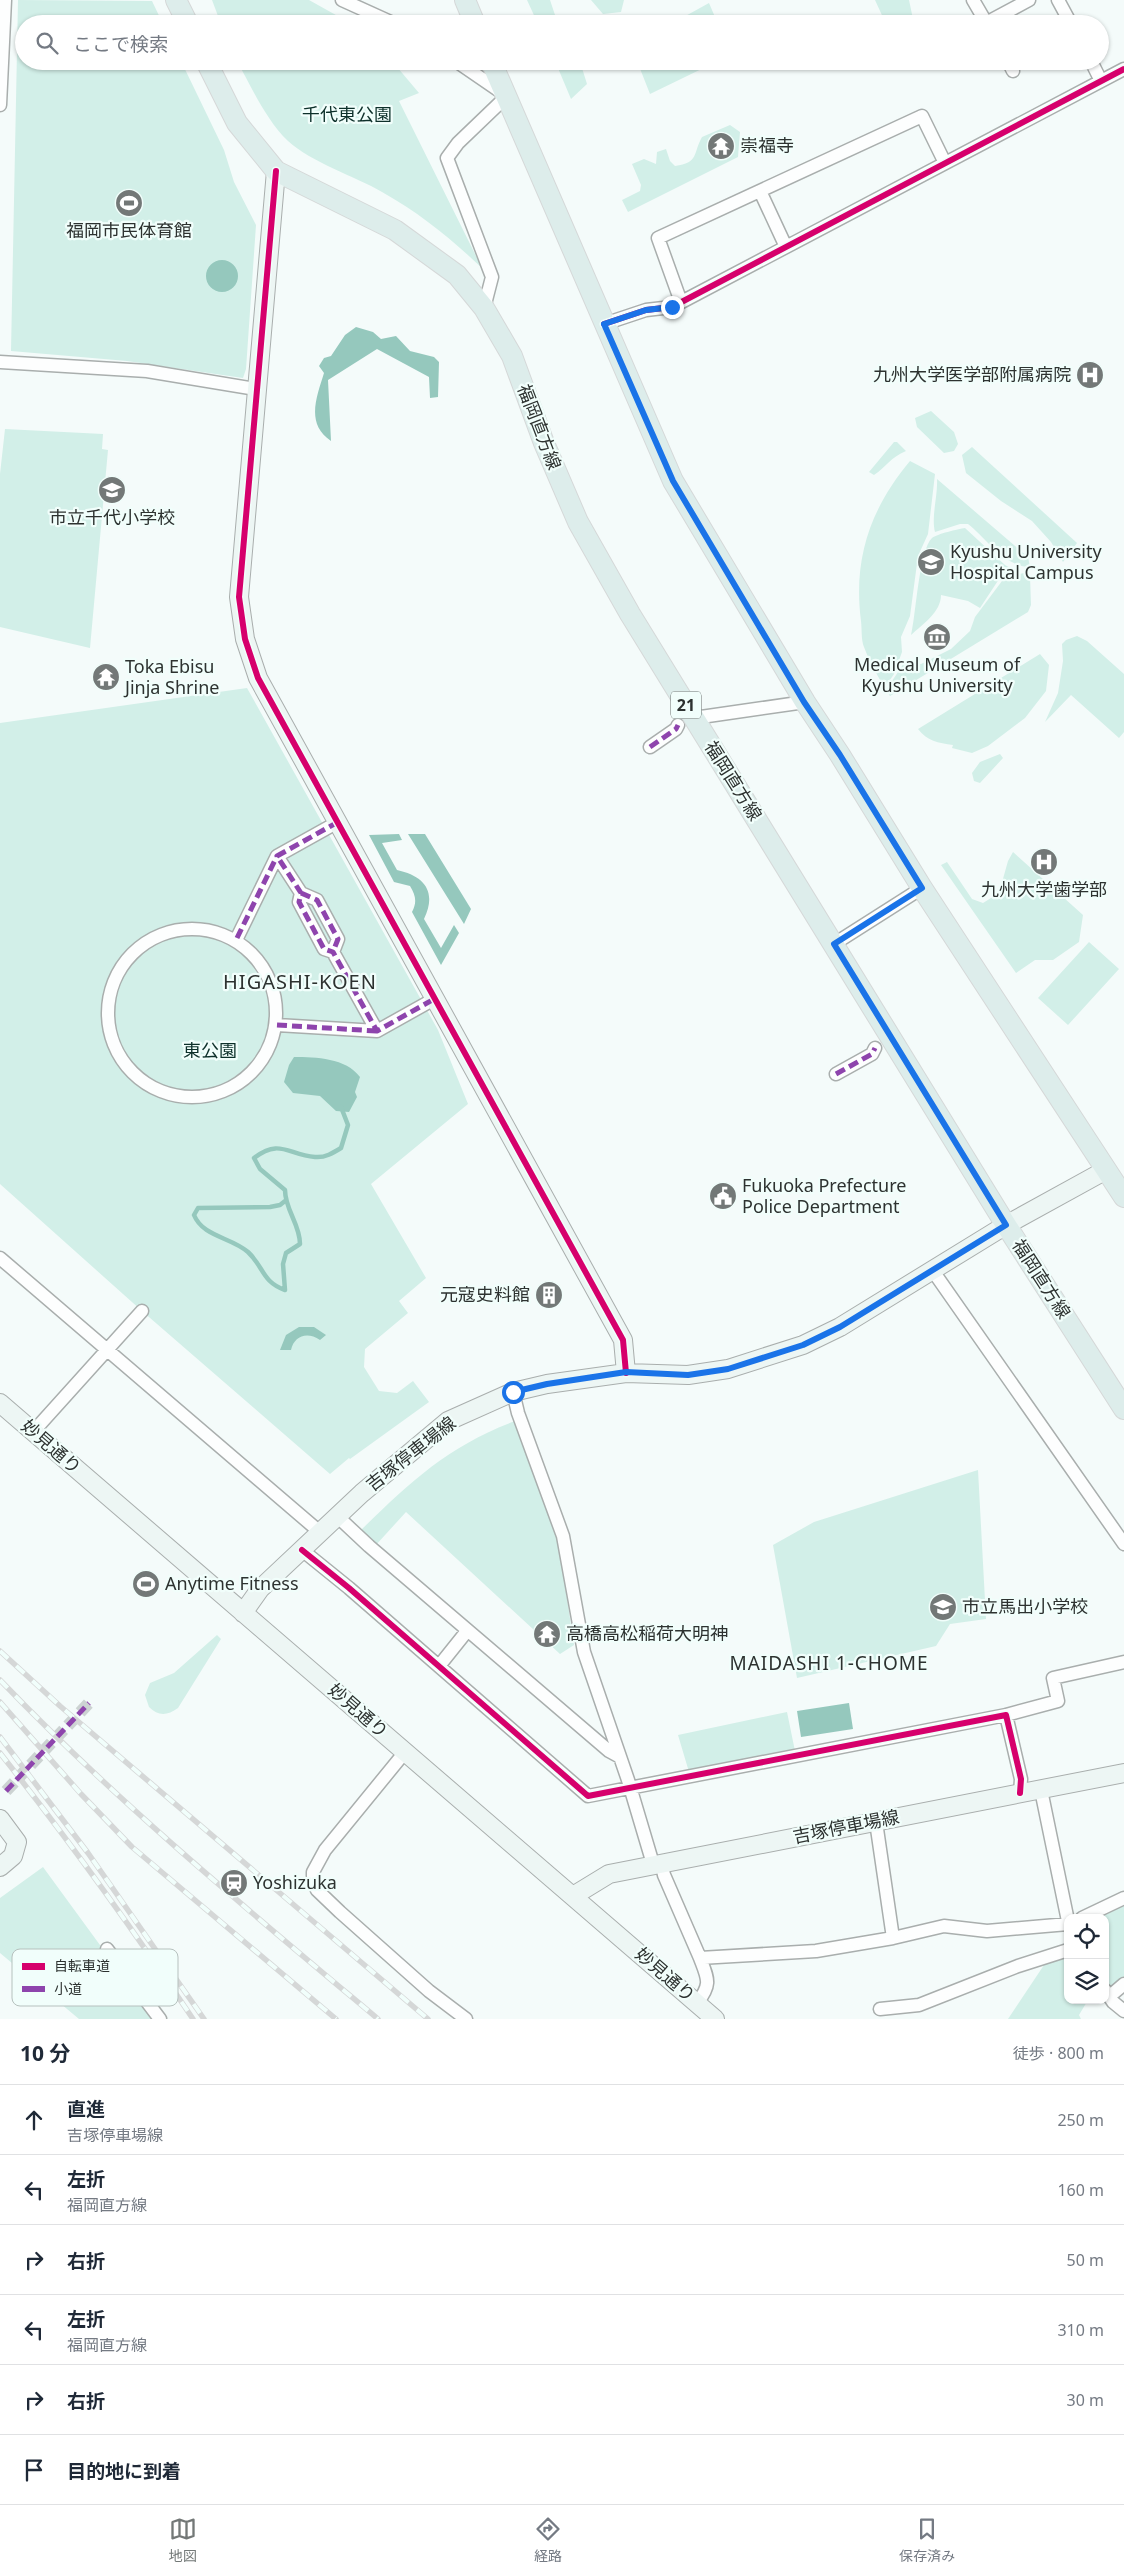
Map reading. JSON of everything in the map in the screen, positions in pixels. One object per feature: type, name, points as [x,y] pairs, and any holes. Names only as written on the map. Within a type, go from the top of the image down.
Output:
[{"type":"main road","points":[[176,0],[184,15]]},
{"type":"main road","points":[[465,0],[471,15]]},
{"type":"main road","name":"福岡直方線","points":[[210,70],[237,123],[276,171],[395,230],[456,275],[484,308],[512,356],[544,443],[578,522],[630,614],[686,722],[834,944],[1006,1225],[1124,1409]]},
{"type":"main road","points":[[496,70],[673,481],[804,702],[840,755],[922,888],[1124,1197]]},
{"type":"main road","points":[[276,171],[239,597],[245,639],[258,678],[624,1340],[626,1372]]},
{"type":"main road","name":"吉塚停車場線","points":[[243,1613],[260,1589],[362,1493],[448,1421],[513,1392],[547,1384],[626,1372],[688,1375],[728,1369],[803,1345],[840,1327],[1006,1225],[1106,1170]]},
{"type":"main road","name":"妙見通り","points":[[0,1403],[715,2019]]},
{"type":"main road","name":"吉塚停車場線","points":[[573,1896],[609,1874],[657,1863],[1124,1773]]},
{"type":"main road","points":[[0,1819],[17,1842],[13,1856],[0,1867]]},
{"type":"street","points":[[0,105],[5,0]]},
{"type":"street","points":[[342,0],[375,15]]},
{"type":"street","points":[[973,0],[981,15]]},
{"type":"street","points":[[1001,15],[1029,0]]},
{"type":"street","points":[[1058,0],[1066,15]]},
{"type":"street","points":[[604,324],[646,310],[672,307],[1124,69]]},
{"type":"street","points":[[469,70],[507,96],[458,143],[447,158],[492,277],[484,308]]},
{"type":"street","points":[[1096,70],[1101,81]]},
{"type":"street","points":[[681,302],[658,238],[922,116],[945,163]]},
{"type":"street","points":[[760,191],[786,247]]},
{"type":"street","points":[[0,362],[147,371],[256,389]]},
{"type":"street","points":[[650,747],[686,722],[804,702]]},
{"type":"street","points":[[236,938],[277,856],[338,822]]},
{"type":"street","points":[[277,856],[301,893],[299,902],[324,949],[333,952],[377,1031]]},
{"type":"street","points":[[834,944],[922,888]]},
{"type":"street","points":[[198,928],[236,938],[258,960],[272,986],[277,1025],[272,1040],[258,1066],[236,1086],[195,1099],[165,1094],[139,1080],[119,1058],[107,1017],[111,988],[130,955],[154,938],[168,932],[198,928]]},
{"type":"street","points":[[277,1025],[377,1031],[436,998]]},
{"type":"street","points":[[836,1074],[872,1054],[875,1048]]},
{"type":"street","points":[[0,1258],[320,1533]]},
{"type":"street","points":[[933,1271],[1124,1544]]},
{"type":"street","points":[[34,1432],[142,1312]]},
{"type":"street","points":[[513,1392],[518,1413],[564,1536],[584,1652],[657,1863],[700,1958],[708,1984],[707,1990],[697,2004]]},
{"type":"street","points":[[338,1516],[467,1631],[609,1751],[620,1757]]},
{"type":"street","points":[[302,1550],[588,1796],[1006,1715],[1058,1701],[1053,1678],[1124,1662]]},
{"type":"street","points":[[439,1666],[467,1631]]},
{"type":"street","points":[[1006,1715],[1021,1779],[1020,1794]]},
{"type":"street","points":[[405,1752],[325,1850],[313,1872],[312,1881],[317,1890],[340,1912],[429,1991],[466,2019]]},
{"type":"street","points":[[1041,1790],[1066,1914]]},
{"type":"street","points":[[876,1822],[893,1938]]},
{"type":"street","points":[[1090,1914],[1124,1898]]},
{"type":"street","points":[[700,1958],[816,1951],[893,1938],[944,1926],[987,1930],[1064,1923]]},
{"type":"street","points":[[880,2009],[920,2005],[1018,1966],[1064,1951]]},
{"type":"street","points":[[1109,1992],[1124,1984]]},
{"type":"street","points":[[1109,1995],[1113,2002],[1124,2011]]},
{"type":"street","points":[[150,2006],[160,2019]]},
{"type":"green space","name":"福岡市民体育館","points":[[18,0],[152,1],[159,15],[18,15]]},
{"type":"green space","points":[[212,0],[309,0],[336,15],[218,15]]},
{"type":"green space","points":[[527,0],[550,0],[555,15],[534,15]]},
{"type":"green space","points":[[591,0],[624,0],[621,12],[603,14]]},
{"type":"green space","points":[[875,0],[909,0],[912,15],[882,15]]},
{"type":"green space","points":[[709,3],[714,15],[687,15]]},
{"type":"green space","name":"福岡市民体育館","points":[[17,70],[185,70],[224,150],[234,182],[256,225],[246,369],[243,378],[127,361],[11,351]]},
{"type":"green space","name":"千代東公園","points":[[242,70],[400,70],[419,93],[399,101],[482,268],[447,237],[410,209],[371,186],[334,169],[298,149],[280,133]]},
{"type":"green space","points":[[559,70],[583,70],[587,84],[571,99]]},
{"type":"green space","points":[[641,70],[699,70],[650,94]]},
{"type":"green space","points":[[730,125],[740,132],[738,157],[628,212],[622,200],[640,191],[641,185],[632,164],[644,159],[656,164],[657,152],[666,149],[670,161],[675,166],[683,165],[692,160],[702,137]]},
{"type":"green space","points":[[931,411],[954,432],[958,444],[954,451],[944,453],[917,427],[915,418]]},
{"type":"green space","points":[[5,429],[103,434],[102,449],[108,450],[90,648],[0,627],[0,474]]},
{"type":"green space","points":[[894,442],[897,442],[906,451],[896,456],[874,475],[869,472]]},
{"type":"green space","points":[[972,447],[1077,543],[1063,562],[1051,542],[1032,521],[1001,501],[966,473],[962,455]]},
{"type":"green space","points":[[910,461],[935,474],[928,534],[918,556],[910,616],[901,637],[902,652],[894,674],[888,683],[883,685],[870,662],[862,638],[859,598],[862,556],[875,516],[884,498]]},
{"type":"green space","points":[[937,479],[1028,557],[1030,567],[1021,566],[1004,557],[968,524],[960,524],[935,532]]},
{"type":"green space","points":[[965,528],[1005,565],[1014,570],[1003,573],[980,608],[968,601],[941,595],[935,612],[911,635],[921,569],[928,545],[935,536]]},
{"type":"green space","points":[[1024,573],[1030,576],[1031,605],[1028,612],[890,696],[886,690],[906,660],[921,664],[951,649],[970,631],[975,617],[1005,577]]},
{"type":"green space","points":[[1077,636],[1087,641],[1124,674],[1124,732],[1119,738],[1071,695],[1045,722],[1058,693],[1063,661],[1062,644],[1066,640]]},
{"type":"green space","points":[[1040,654],[1049,665],[1046,691],[1025,718],[988,746],[972,753],[952,748],[953,745],[933,741],[918,729]]},
{"type":"green space","name":"東公園","points":[[247,688],[438,1030],[468,1104],[371,1184],[426,1278],[399,1301],[408,1313],[365,1349],[364,1367],[379,1391],[397,1393],[413,1381],[429,1402],[349,1458],[330,1474],[142,1311],[0,1184],[0,723]]},
{"type":"green space","points":[[1000,754],[1003,758],[980,783],[974,781],[972,773],[980,762]]},
{"type":"green space","points":[[1013,852],[1083,915],[1079,942],[1053,960],[1035,960],[1016,973],[941,865],[947,862],[972,899],[983,903],[999,893],[1008,861]]},
{"type":"green space","points":[[1089,942],[1119,969],[1068,1025],[1038,998]]},
{"type":"green space","points":[[515,1421],[558,1539],[574,1645],[560,1654],[406,1512],[375,1546],[360,1531],[413,1481],[431,1467],[470,1442]]},
{"type":"green space","points":[[978,1470],[986,1619],[950,1624],[936,1646],[797,1678],[773,1545],[814,1522]]},
{"type":"green space","points":[[217,1635],[221,1639],[178,1708],[163,1714],[149,1707],[145,1695],[150,1683],[174,1673]]},
{"type":"green space","points":[[787,1712],[795,1751],[689,1772],[678,1735]]},
{"type":"green space","points":[[43,1867],[103,1949],[12,1949],[12,1963],[0,1953],[0,1898]]},
{"type":"green space","points":[[1124,1905],[1124,1979],[1114,1988],[1109,1984],[1109,1914],[1107,1914]]},
{"type":"green space","points":[[1064,1959],[1064,2004],[1086,2004],[1079,2015],[1081,2019],[1008,2019],[1046,1962]]},
{"type":"green space","points":[[63,2006],[145,2006],[154,2019],[79,2019]]},
{"type":"shaded area","points":[[222,260],[228,261],[233,265],[237,270],[237,282],[233,287],[228,291],[222,292],[216,291],[211,287],[207,282],[206,276],[207,270],[211,265],[216,261]]},
{"type":"shaded area","points":[[356,327],[373,332],[381,339],[396,336],[410,351],[434,357],[439,362],[438,397],[430,398],[429,377],[377,349],[328,380],[331,441],[323,434],[316,418],[316,400],[324,373],[319,366],[324,358],[331,356],[345,335]]},
{"type":"shaded area","points":[[399,834],[402,840],[382,843],[397,870],[415,876],[426,887],[429,893],[429,901],[424,919],[441,948],[454,925],[459,933],[441,965],[412,912],[415,905],[415,896],[410,886],[394,882],[369,835]]},
{"type":"shaded area","points":[[408,834],[425,834],[471,909],[464,924]]},
{"type":"shaded area","points":[[294,1057],[312,1057],[339,1062],[360,1077],[355,1092],[357,1097],[349,1112],[336,1111],[320,1096],[293,1093],[284,1082],[289,1065]]},
{"type":"shaded area","points":[[299,1327],[314,1327],[326,1335],[320,1340],[315,1337],[302,1336],[295,1341],[291,1350],[280,1350],[286,1335]]},
{"type":"shaded area","points":[[849,1703],[853,1729],[801,1737],[797,1711]]},
{"type":"waterway","points":[[285,1201],[280,1205],[270,1207],[198,1208],[194,1215],[204,1228],[248,1252],[267,1278],[277,1287],[285,1290],[283,1264],[286,1253],[300,1244],[298,1230],[287,1204],[285,1190],[260,1169],[254,1158],[263,1152],[278,1148],[315,1157],[326,1156],[335,1152],[341,1148],[348,1125],[341,1107]]},
{"type":"tunnel","points":[[6,1791],[89,1703]]},
{"type":"railway","points":[[0,1651],[60,1706],[428,2019]]},
{"type":"railway","points":[[0,1680],[90,1769],[137,1812],[232,1896],[378,2019]]},
{"type":"railway","points":[[0,1702],[81,1794],[132,1847],[336,2019]]},
{"type":"railway","points":[[0,1737],[88,1853],[155,1949]]},
{"type":"railway","points":[[0,1753],[146,1949]]},
{"type":"railway","points":[[178,1982],[204,2019]]},
{"type":"railway","points":[[178,1997],[193,2019]]},
{"type":"marked path","points":[[650,747],[676,729],[678,725]]},
{"type":"marked path","points":[[338,822],[277,856],[301,893],[299,902],[324,949],[333,952],[377,1031],[436,998]]},
{"type":"marked path","points":[[237,938],[277,856]]},
{"type":"marked path","points":[[301,893],[317,900],[338,939],[333,952]]},
{"type":"marked path","points":[[277,1025],[377,1031]]},
{"type":"marked path","points":[[836,1074],[872,1054],[875,1048]]},
{"type":"marked path","points":[[6,1791],[89,1703]]},
{"type":"cycle path","points":[[604,324],[646,310],[672,307],[1124,69]]},
{"type":"cycle path","points":[[276,171],[239,597],[245,639],[258,678],[623,1340],[626,1373]]},
{"type":"cycle path","points":[[302,1550],[349,1588],[588,1796],[1006,1715],[1021,1779],[1020,1793]]},
{"type":"place","name":"崇福寺","points":[[721,146]]},
{"type":"place","name":"福岡市民体育館","points":[[129,203]]},
{"type":"place","name":"九州大学医学部附属病院","points":[[1090,375]]},
{"type":"place","name":"市立千代小学校","points":[[112,490]]},
{"type":"place","name":"Kyushu University Hospital Campus","points":[[931,562]]},
{"type":"place","name":"Medical Museum of Kyushu University","points":[[937,637]]},
{"type":"place","name":"Toka Ebisu Jinja Shrine","points":[[106,677]]},
{"type":"place","name":"九州大学歯学部","points":[[1044,862]]},
{"type":"place","name":"Fukuoka Prefecture Police Department","points":[[723,1196]]},
{"type":"place","name":"元寇史料館","points":[[549,1295]]},
{"type":"place","name":"Anytime Fitness","points":[[146,1584]]},
{"type":"place","name":"市立馬出小学校","points":[[943,1607]]},
{"type":"place","name":"高橋高松稲荷大明神","points":[[547,1634]]},
{"type":"place","name":"Yoshizuka","points":[[234,1883]]},
{"type":"district","name":"HIGASHI-KOEN","points":[[300,982]]},
{"type":"district","name":"MAIDASHI 1-CHOME","points":[[829,1663]]},
{"type":"route","points":[[513,1392],[547,1384],[626,1372],[688,1375],[728,1369],[803,1345],[840,1327],[1006,1225],[834,944],[922,888],[840,755],[804,702],[673,481],[604,324],[646,310],[672,307]]}]
